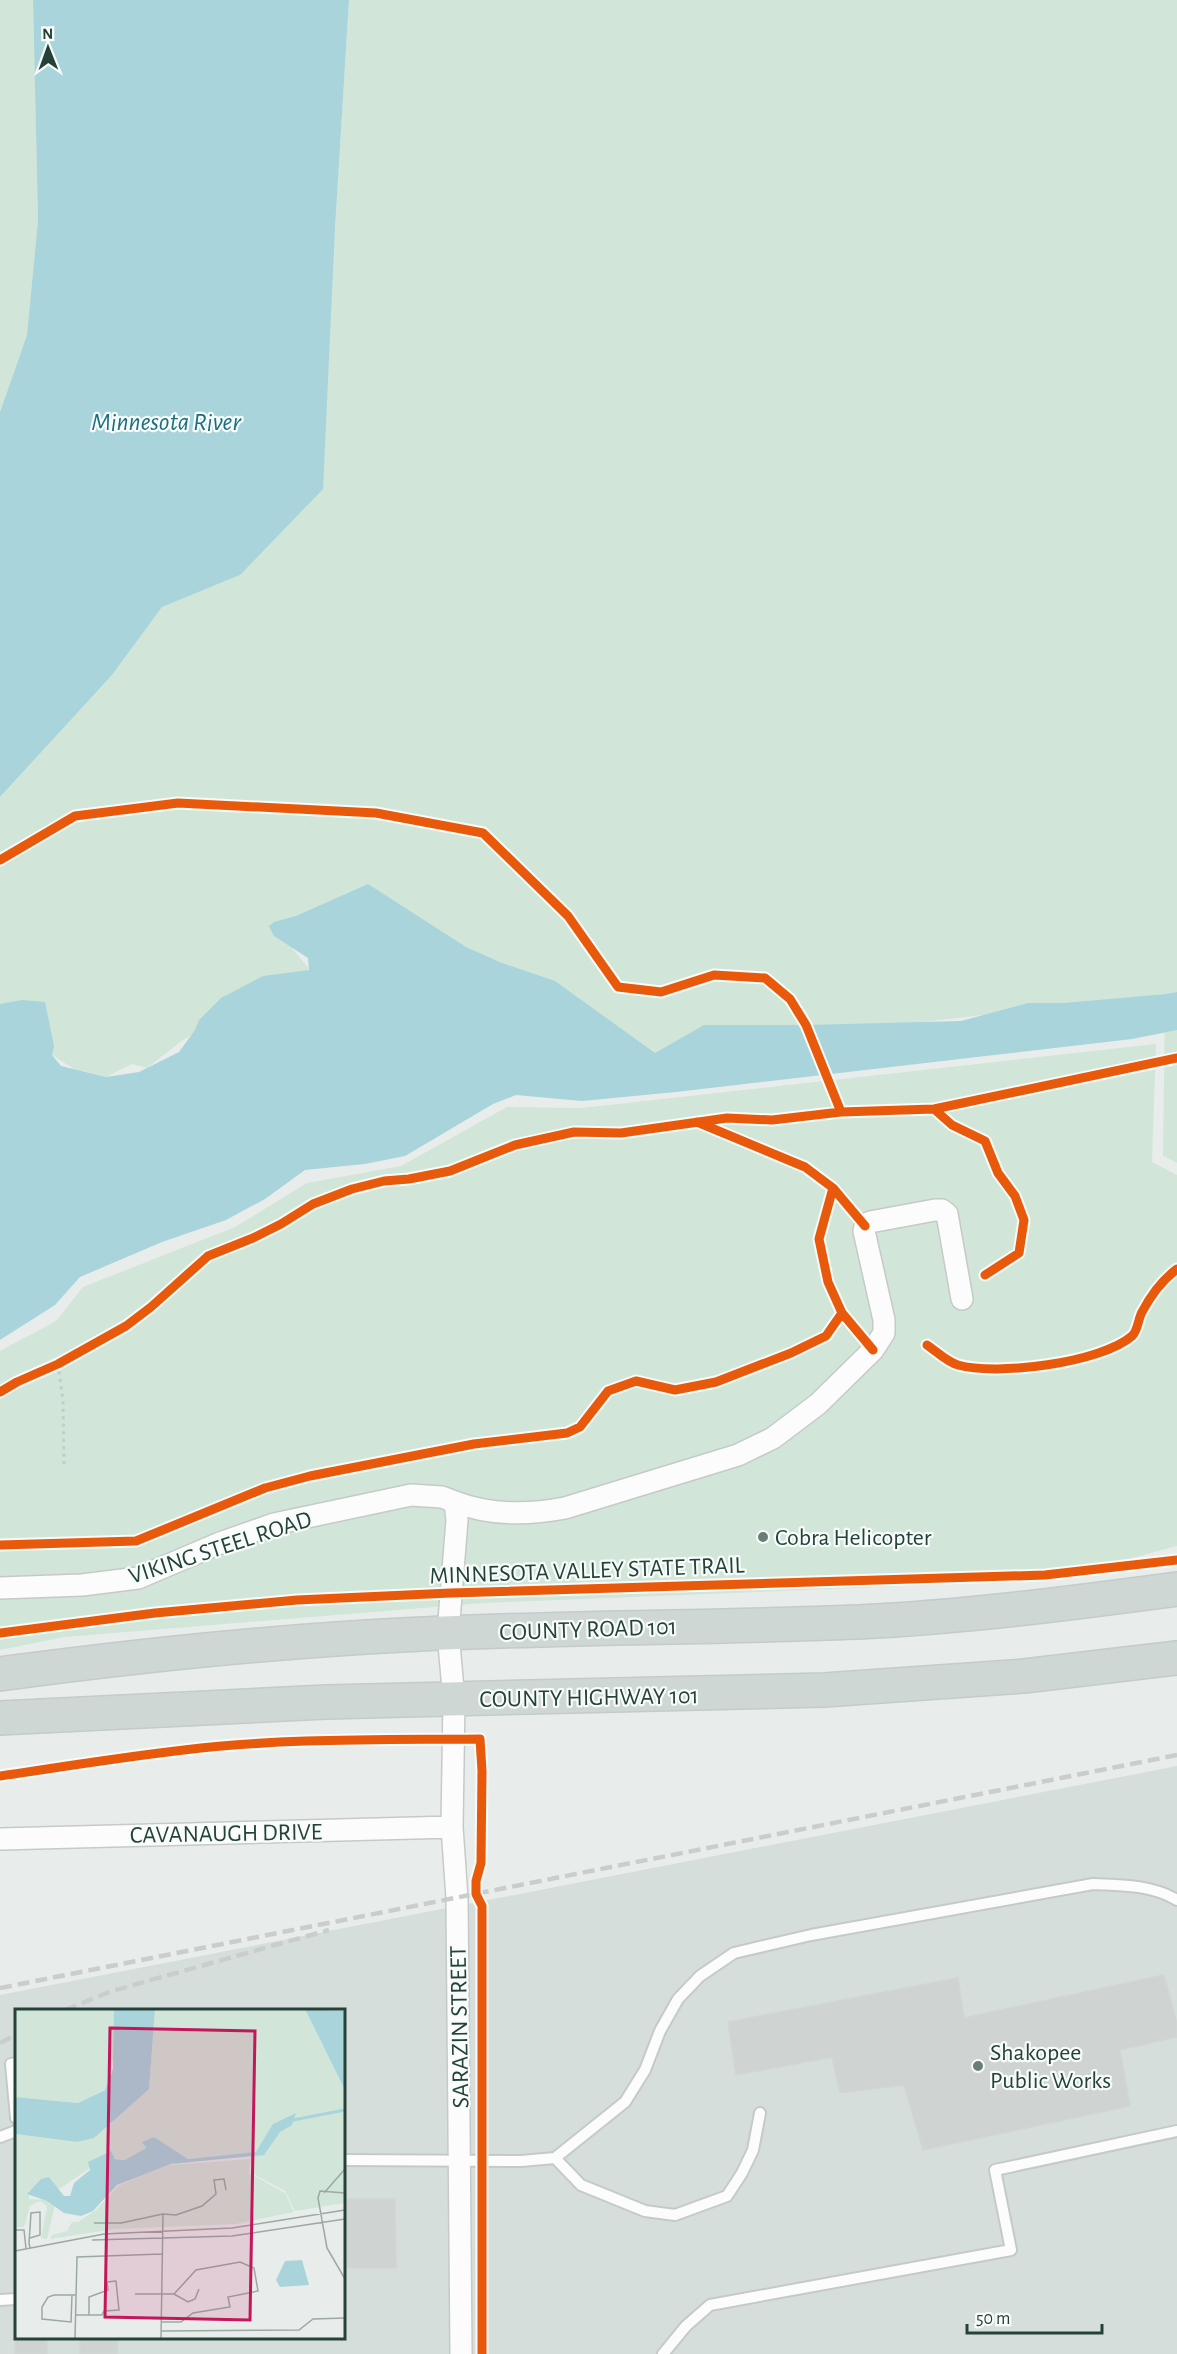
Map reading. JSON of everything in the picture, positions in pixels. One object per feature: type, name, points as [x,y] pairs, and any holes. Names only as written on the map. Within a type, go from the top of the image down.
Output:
[{"type":"main road","name":"COUNTY ROAD 101","points":[[0,1674],[96,1661],[251,1645],[448,1633],[861,1622],[1020,1609],[1177,1589]]},
{"type":"main road","name":"COUNTY HIGHWAY 101","points":[[0,1718],[326,1702],[824,1690],[1024,1676],[1177,1658]]},
{"type":"street","points":[[865,1226],[870,1222],[942,1210],[947,1214],[962,1299]]},
{"type":"street","name":"VIKING STEEL ROAD","points":[[0,1588],[82,1585],[138,1578],[220,1543],[274,1524],[411,1495],[442,1497],[484,1511],[501,1513],[565,1508],[738,1455],[773,1438],[806,1414],[873,1350],[884,1333],[884,1320],[864,1231],[865,1226]]},
{"type":"street","points":[[454,1700],[448,1633],[457,1520],[455,1502]]},
{"type":"street","name":"SARAZIN STREET","points":[[454,1700],[452,1827],[457,1898],[461,2354]]},
{"type":"street","name":"CAVANAUGH DRIVE","points":[[0,1839],[452,1827]]},
{"type":"lane","points":[[345,2160],[521,2161],[555,2158],[625,2102],[645,2070],[660,2031],[678,1999],[700,1976],[734,1953],[823,1933],[1093,1884],[1130,1885],[1177,1900]]},
{"type":"lane","points":[[15,2063],[11,2064],[15,2107]]},
{"type":"lane","points":[[555,2158],[580,2185],[645,2211],[675,2215],[727,2196],[753,2150],[759,2113]]},
{"type":"lane","points":[[0,2137],[15,2131]]},
{"type":"lane","points":[[663,2354],[686,2326],[710,2305],[1011,2250],[995,2170],[1177,2131]]},
{"type":"lane","points":[[0,2300],[15,2299]]},
{"type":"path","points":[[923,1109],[946,1106]]},
{"type":"path","points":[[0,1392],[58,1364],[126,1326],[208,1256],[253,1238],[313,1204],[351,1189],[384,1181],[450,1171],[515,1145],[574,1132],[621,1133],[728,1118],[772,1120],[839,1108],[853,1112]]},
{"type":"path","points":[[934,1108],[952,1125],[985,1141],[998,1173],[1015,1196],[1024,1220],[1019,1253],[985,1275]]},
{"type":"path","points":[[694,1121],[806,1167],[833,1188],[865,1226]]},
{"type":"path","points":[[927,1345],[957,1365],[999,1370],[1053,1364],[1114,1348],[1134,1335],[1142,1312],[1165,1278],[1177,1269]]},
{"type":"path","points":[[0,1545],[136,1541],[265,1488],[310,1476],[474,1444],[567,1433],[580,1427],[608,1391],[636,1381],[675,1390],[716,1382],[791,1353],[826,1336],[842,1312]]},
{"type":"path","points":[[58,1364],[63,1400],[64,1464]]},
{"type":"shaded area","points":[[1177,1766],[1177,2354],[0,2354],[0,1995]]},
{"type":"green space","points":[[0,0],[33,0],[38,220],[27,335],[0,412]]},
{"type":"green space","points":[[349,0],[1177,0],[1177,1163],[1163,1156],[1165,994],[655,1053],[500,962],[489,958],[284,938],[309,969],[183,1040],[147,1068],[132,1064],[106,1077],[74,1069],[52,1055],[0,1033],[0,797],[112,675],[162,607],[240,575],[335,228]]},
{"type":"green space","points":[[1156,1044],[1152,1162],[1177,1175],[1177,1546],[1051,1580],[484,1603],[65,1637],[0,1650],[0,1351],[56,1321],[83,1287],[235,1227],[307,1183],[401,1166],[507,1107],[582,1108]]},
{"type":"water","name":"Minnesota River","points":[[33,0],[349,0],[335,228],[323,489],[240,575],[162,607],[112,675],[0,797],[0,412],[27,335],[38,220]]},
{"type":"water","points":[[368,884],[466,947],[502,963],[555,981],[655,1053],[704,1025],[961,1021],[1028,1003],[1064,1003],[1177,992],[1177,1030],[1132,1039],[676,1092],[582,1101],[516,1095],[493,1104],[405,1156],[365,1164],[305,1170],[265,1199],[226,1220],[162,1242],[80,1277],[55,1305],[0,1340],[0,1004],[22,1000],[45,1002],[54,1046],[52,1055],[61,1066],[106,1077],[139,1072],[179,1052],[195,1030],[199,1020],[221,998],[263,976],[309,970],[308,958],[274,936],[269,926]]},
{"type":"building","name":"Shakopee Public Works","points":[[1164,1975],[1177,2024],[1177,2037],[1120,2050],[1130,2106],[923,2150],[904,2085],[840,2093],[832,2057],[736,2075],[728,2022],[958,1978],[964,2018]]},
{"type":"building","points":[[345,2199],[395,2199],[396,2268],[345,2268]]},
{"type":"building","points":[[15,2339],[47,2339],[47,2354],[15,2354]]},
{"type":"building","points":[[80,2339],[118,2339],[117,2354],[80,2354]]},
{"type":"railway","points":[[0,1988],[1177,1755]]},
{"type":"railway","points":[[67,2009],[112,1991],[329,1930]]},
{"type":"railway","points":[[0,2043],[15,2036]]},
{"type":"cycle path","points":[[0,860],[75,816],[178,803],[376,813],[483,833],[568,916],[618,987],[661,992],[714,975],[765,978],[790,999],[806,1025],[841,1112],[934,1109],[1177,1058]]},
{"type":"cycle path","points":[[934,1109],[952,1125],[985,1141],[998,1173],[1015,1196],[1024,1220],[1019,1253],[985,1275]]},
{"type":"cycle path","points":[[0,1392],[58,1364],[126,1326],[208,1256],[253,1238],[313,1204],[352,1189],[384,1181],[450,1171],[515,1145],[574,1132],[621,1133],[727,1118],[772,1120],[841,1112]]},
{"type":"cycle path","points":[[697,1122],[805,1167],[833,1188],[865,1226]]},
{"type":"cycle path","points":[[833,1188],[819,1239],[828,1282],[842,1313],[873,1350]]},
{"type":"cycle path","points":[[927,1345],[954,1364],[975,1368],[1022,1368],[1048,1365],[1097,1353],[1132,1336],[1149,1300],[1177,1269]]},
{"type":"cycle path","points":[[0,1545],[136,1541],[265,1488],[310,1476],[474,1444],[567,1433],[580,1427],[608,1391],[636,1381],[675,1390],[716,1382],[791,1353],[826,1336],[842,1313]]},
{"type":"cycle path","name":"MINNESOTA VALLEY STATE TRAIL","points":[[0,1633],[155,1613],[297,1600],[451,1593],[1045,1575],[1177,1560]]},
{"type":"cycle path","points":[[0,1776],[138,1756],[258,1743],[480,1739],[481,1863],[476,1881],[476,1894],[482,1906],[482,2354]]},
{"type":"place","name":"Cobra Helicopter","points":[[763,1537]]},
{"type":"place","name":"Shakopee Public Works","points":[[978,2066]]}]
